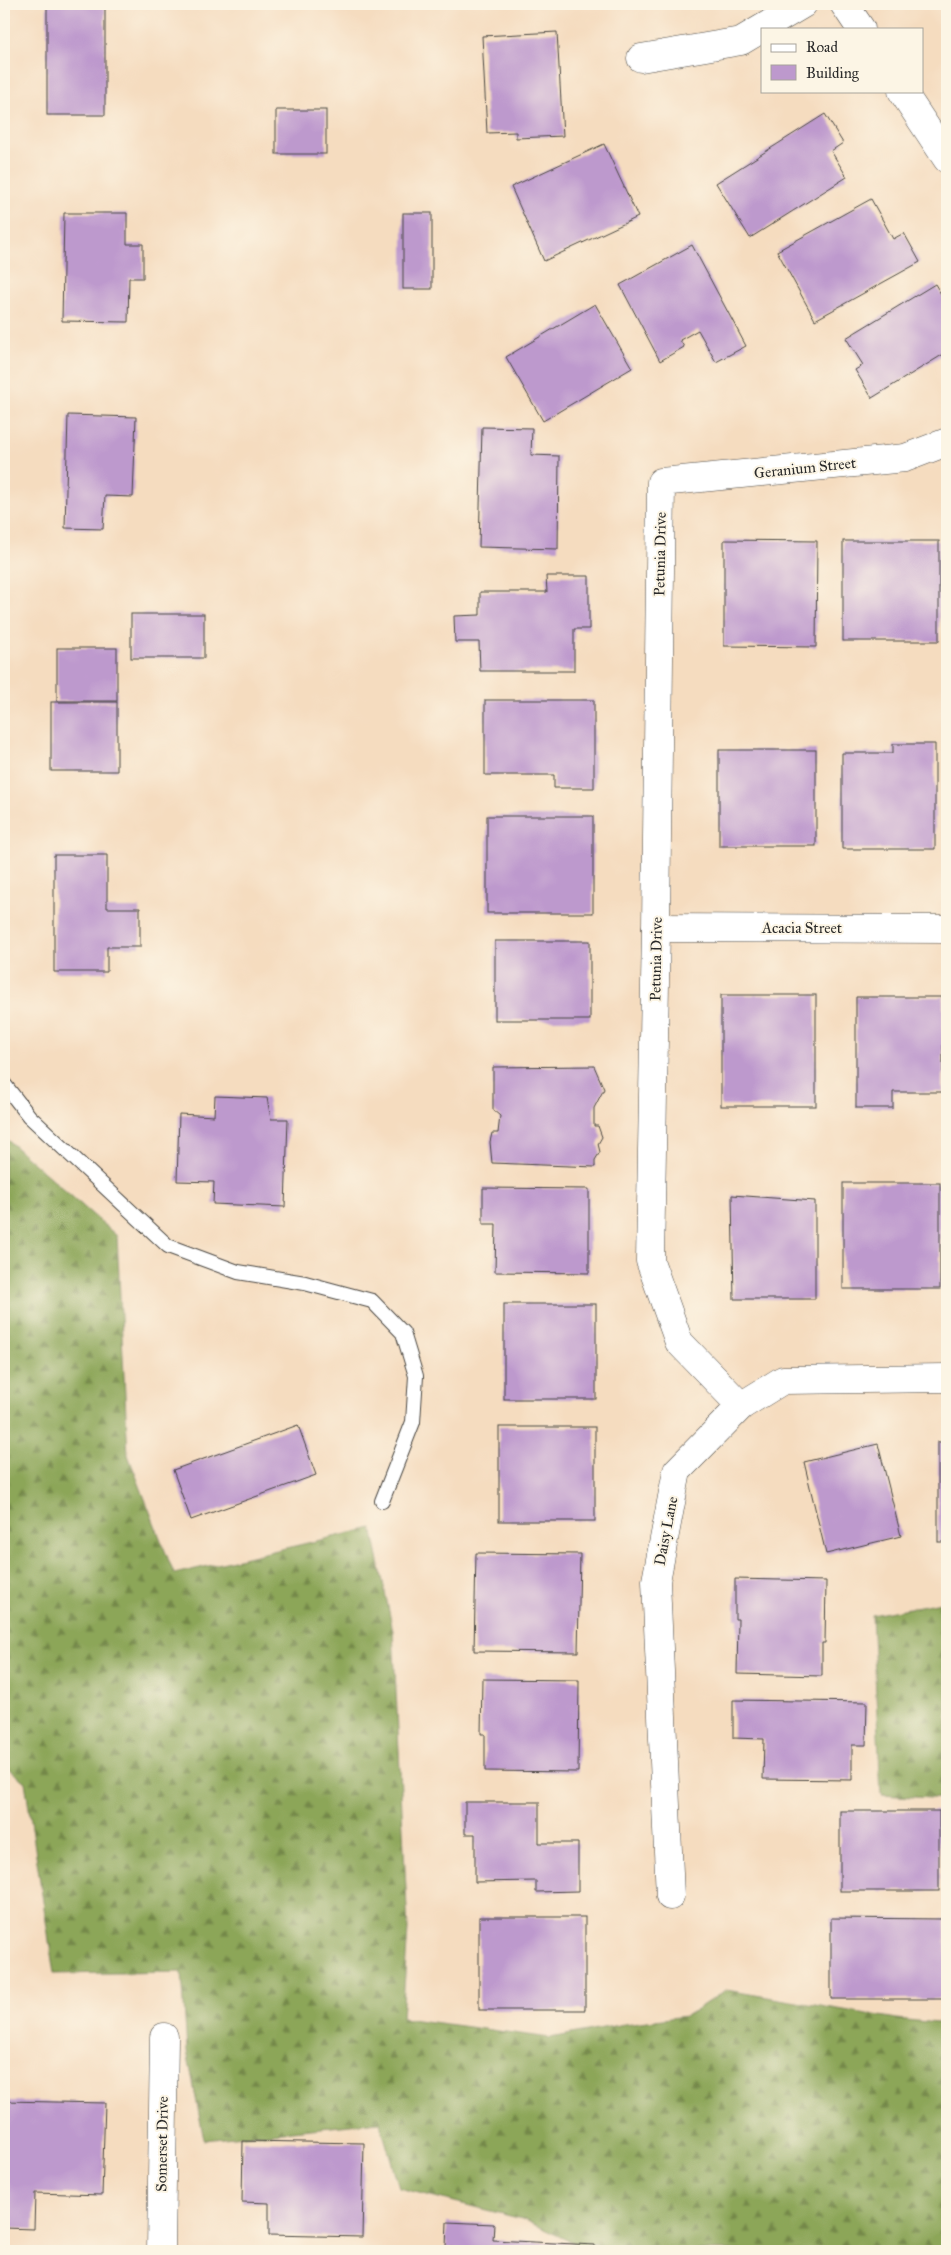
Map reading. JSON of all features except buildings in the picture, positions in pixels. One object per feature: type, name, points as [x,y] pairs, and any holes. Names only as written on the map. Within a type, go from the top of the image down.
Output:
[{"type":"street","points":[[763,28],[803,4]]},
{"type":"street","points":[[844,4],[860,28]]},
{"type":"street","points":[[641,58],[741,41],[761,29]]},
{"type":"street","points":[[903,92],[947,159]]},
{"type":"street","name":"Geranium Street","points":[[661,482],[905,458],[947,442]]},
{"type":"street","name":"Petunia Drive","points":[[661,482],[650,1261],[679,1342],[741,1406]]},
{"type":"street","name":"Acacia Street","points":[[656,928],[947,929]]},
{"type":"street","name":"Daisy Lane","points":[[670,1896],[656,1582],[677,1471],[741,1406],[783,1380],[947,1378]]},
{"type":"street","name":"Somerset Drive","points":[[161,2251],[164,2036]]},
{"type":"lane","points":[[4,1084],[29,1116],[168,1246],[238,1272],[305,1283],[372,1301],[403,1333],[416,1376],[413,1422],[382,1501]]},
{"type":"green space","points":[[4,1137],[117,1236],[128,1455],[174,1574],[372,1528],[393,1631],[408,1929],[402,2018],[550,2038],[624,2024],[686,2016],[726,1990],[897,2019],[947,2024],[947,2251],[591,2251],[522,2219],[399,2188],[380,2122],[204,2140],[187,2051],[182,1972],[54,1974],[25,1782],[4,1765]]},
{"type":"green space","points":[[947,1601],[947,1799],[881,1795],[872,1615]]}]
